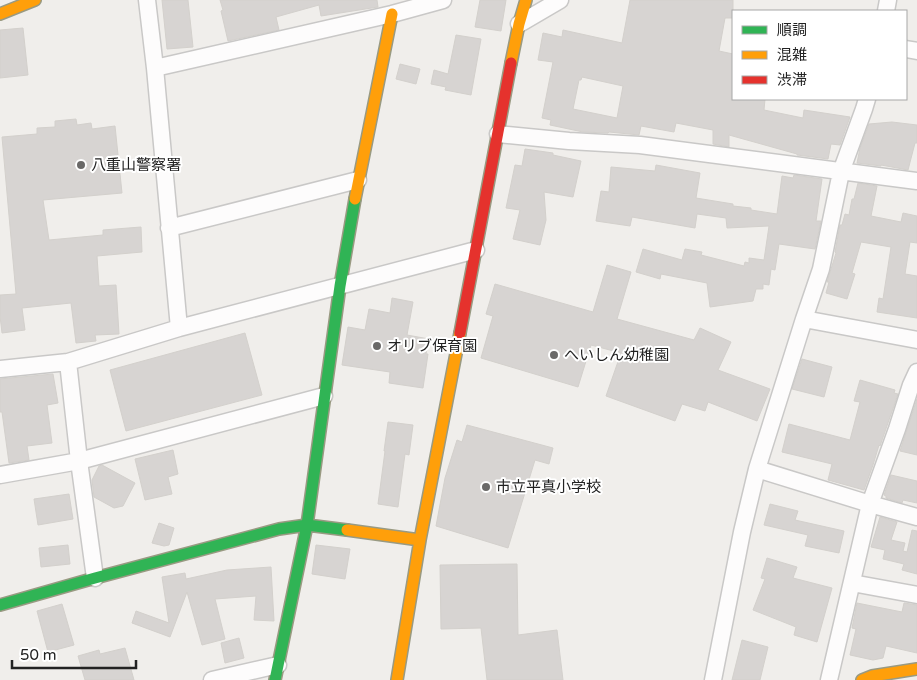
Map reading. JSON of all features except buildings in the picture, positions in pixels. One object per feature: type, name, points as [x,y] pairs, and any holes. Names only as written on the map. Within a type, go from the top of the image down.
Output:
[{"type":"main road","points":[[0,14],[35,0]]},
{"type":"main road","points":[[397,680],[420,540],[498,134],[526,0]]},
{"type":"main road","points":[[277,673],[307,525],[340,286],[358,180],[392,14]]},
{"type":"main road","points":[[0,605],[279,529],[307,525],[420,540]]},
{"type":"main road","points":[[862,680],[872,676],[917,668]]},
{"type":"street","points":[[147,0],[179,328]]},
{"type":"street","points":[[155,68],[392,14],[443,0]]},
{"type":"street","points":[[520,24],[560,0]]},
{"type":"street","points":[[713,680],[742,532],[757,469],[821,269],[841,172],[866,100]]},
{"type":"street","points":[[498,134],[569,142],[640,145],[917,182]]},
{"type":"street","points":[[169,228],[358,180]]},
{"type":"street","points":[[0,369],[68,362],[179,328],[476,250]]},
{"type":"street","points":[[804,319],[917,340]]},
{"type":"street","points":[[68,362],[95,578]]},
{"type":"street","points":[[828,680],[870,504],[917,372]]},
{"type":"street","points":[[0,475],[79,461],[324,396]]},
{"type":"street","points":[[757,469],[917,517]]},
{"type":"street","points":[[852,583],[917,595]]},
{"type":"street","points":[[212,680],[277,673]]},
{"type":"traffic: fast","points":[[275,680],[307,525],[340,286],[355,199]]},
{"type":"traffic: fast","points":[[0,605],[279,529],[307,525],[347,530]]},
{"type":"traffic: slow","points":[[0,14],[35,0]]},
{"type":"traffic: slow","points":[[511,63],[526,0]]},
{"type":"traffic: slow","points":[[355,199],[392,14]]},
{"type":"traffic: slow","points":[[397,680],[420,540],[460,333]]},
{"type":"traffic: slow","points":[[347,530],[420,540]]},
{"type":"traffic: slow","points":[[862,680],[872,676],[917,669]]},
{"type":"traffic: jam","points":[[460,333],[511,63]]},
{"type":"place","name":"八重山警察署","points":[[81,165]]},
{"type":"place","name":"オリブ保育園","points":[[377,346]]},
{"type":"place","name":"へいしん幼稚園","points":[[554,355]]},
{"type":"place","name":"市立平真小学校","points":[[486,487]]}]
